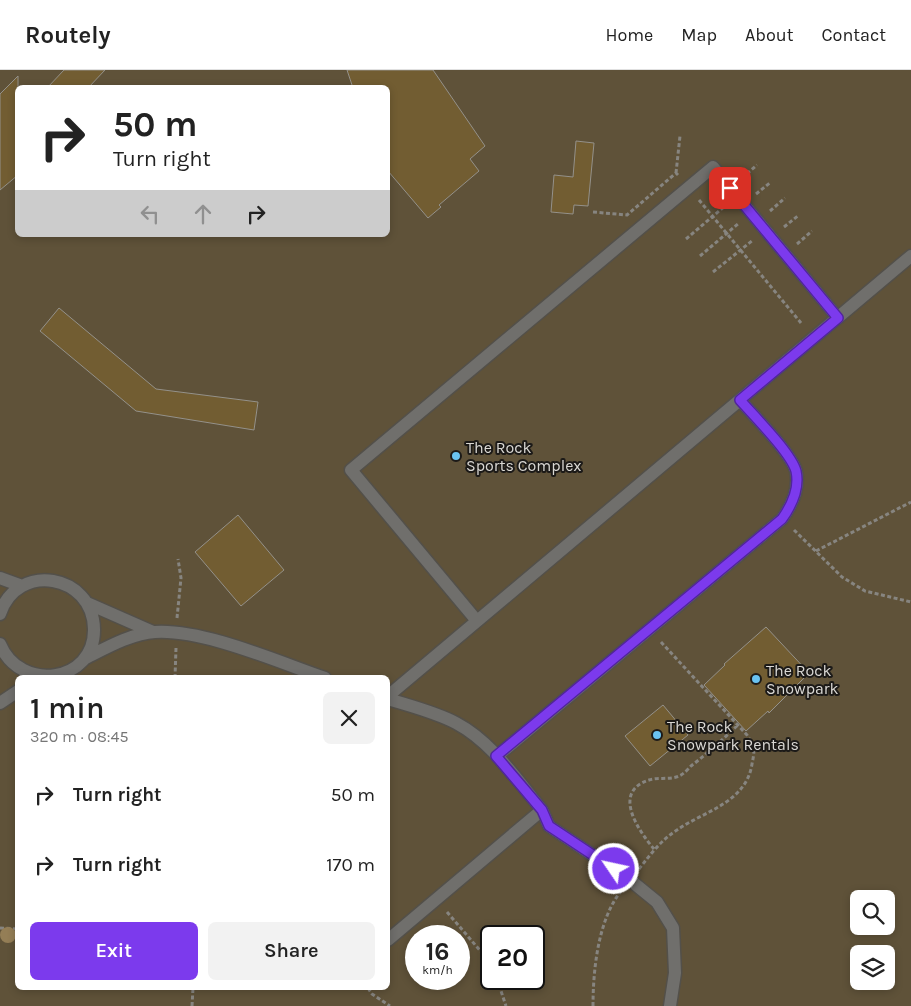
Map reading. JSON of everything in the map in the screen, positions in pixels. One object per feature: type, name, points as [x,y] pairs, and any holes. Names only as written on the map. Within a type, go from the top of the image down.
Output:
[{"type":"lane","points":[[477,621],[351,470],[713,167],[838,318]]},
{"type":"lane","points":[[390,696],[911,256]]},
{"type":"lane","points":[[496,756],[782,519],[792,504],[796,487],[796,471],[787,456],[740,400]]},
{"type":"lane","points":[[0,578],[22,586]]},
{"type":"lane","points":[[0,614],[10,595],[22,586],[36,581],[51,580],[65,584],[78,592],[87,603],[93,617],[94,631],[91,646],[84,659]]},
{"type":"lane","points":[[87,603],[153,632]]},
{"type":"lane","points":[[58,675],[118,642],[153,632],[177,632],[203,637],[316,675]]},
{"type":"lane","points":[[1,651],[19,668],[36,675]]},
{"type":"lane","points":[[0,703],[15,693]]},
{"type":"lane","points":[[390,699],[456,723],[474,735],[496,756],[542,810],[549,826],[630,880],[657,902],[673,928],[675,973],[670,1006]]},
{"type":"lane","points":[[390,938],[542,810]]},
{"type":"path","points":[[593,212],[627,214],[676,173],[680,136]]},
{"type":"path","points":[[676,173],[801,323]]},
{"type":"path","points":[[686,239],[737,196]]},
{"type":"path","points":[[700,256],[751,213]]},
{"type":"path","points":[[713,272],[765,230]]},
{"type":"path","points":[[816,551],[911,502]]},
{"type":"path","points":[[782,519],[842,577],[865,591],[911,602]]},
{"type":"path","points":[[177,618],[181,578],[178,559]]},
{"type":"path","points":[[593,1006],[593,972],[598,948],[604,926],[617,896],[654,849],[676,830],[724,804],[745,786],[752,769],[755,749],[747,735],[650,629]]},
{"type":"path","points":[[175,675],[176,646]]},
{"type":"path","points":[[654,849],[638,830],[633,819],[630,807],[633,792],[641,783],[651,779],[679,776],[738,725]]},
{"type":"path","points":[[0,928],[15,928]]},
{"type":"path","points":[[470,938],[480,950]]},
{"type":"path","points":[[192,1006],[193,990]]},
{"type":"path","points":[[369,990],[372,994],[390,1006]]},
{"type":"path","points":[[501,990],[506,1006]]},
{"type":"shaded area","name":"The Rock Sports Complex","points":[[0,70],[911,70],[911,1006],[0,1006]]},
{"type":"building","points":[[64,70],[105,70],[91,85],[50,85]]},
{"type":"building","points":[[347,70],[433,70],[485,146],[470,159],[479,171],[439,205],[441,207],[428,218],[390,173],[390,85],[352,85]]},
{"type":"building","points":[[18,76],[18,85],[15,85],[15,178],[0,190],[0,94]]},
{"type":"building","points":[[576,141],[594,143],[588,206],[574,205],[573,214],[551,212],[554,175],[573,177]]},
{"type":"building","points":[[59,308],[156,389],[258,402],[254,430],[136,411],[40,331]]},
{"type":"building","points":[[238,515],[284,570],[241,606],[195,552]]},
{"type":"building","name":"The Rock Snowpark","points":[[766,627],[809,673],[769,713],[768,711],[746,731],[704,685],[724,664]]},
{"type":"building","name":"The Rock Snowpark Rentals","points":[[663,705],[688,735],[650,766],[625,736]]},
{"type":"place","name":"The Rock Sports Complex","points":[[456,456]]},
{"type":"place","name":"The Rock Snowpark","points":[[756,679]]},
{"type":"place","name":"The Rock Snowpark Rentals","points":[[657,735]]},
{"type":"route","points":[[614,869],[549,826],[542,810],[496,756],[782,519],[792,504],[796,487],[796,471],[787,456],[740,400],[838,318],[730,188]]}]
